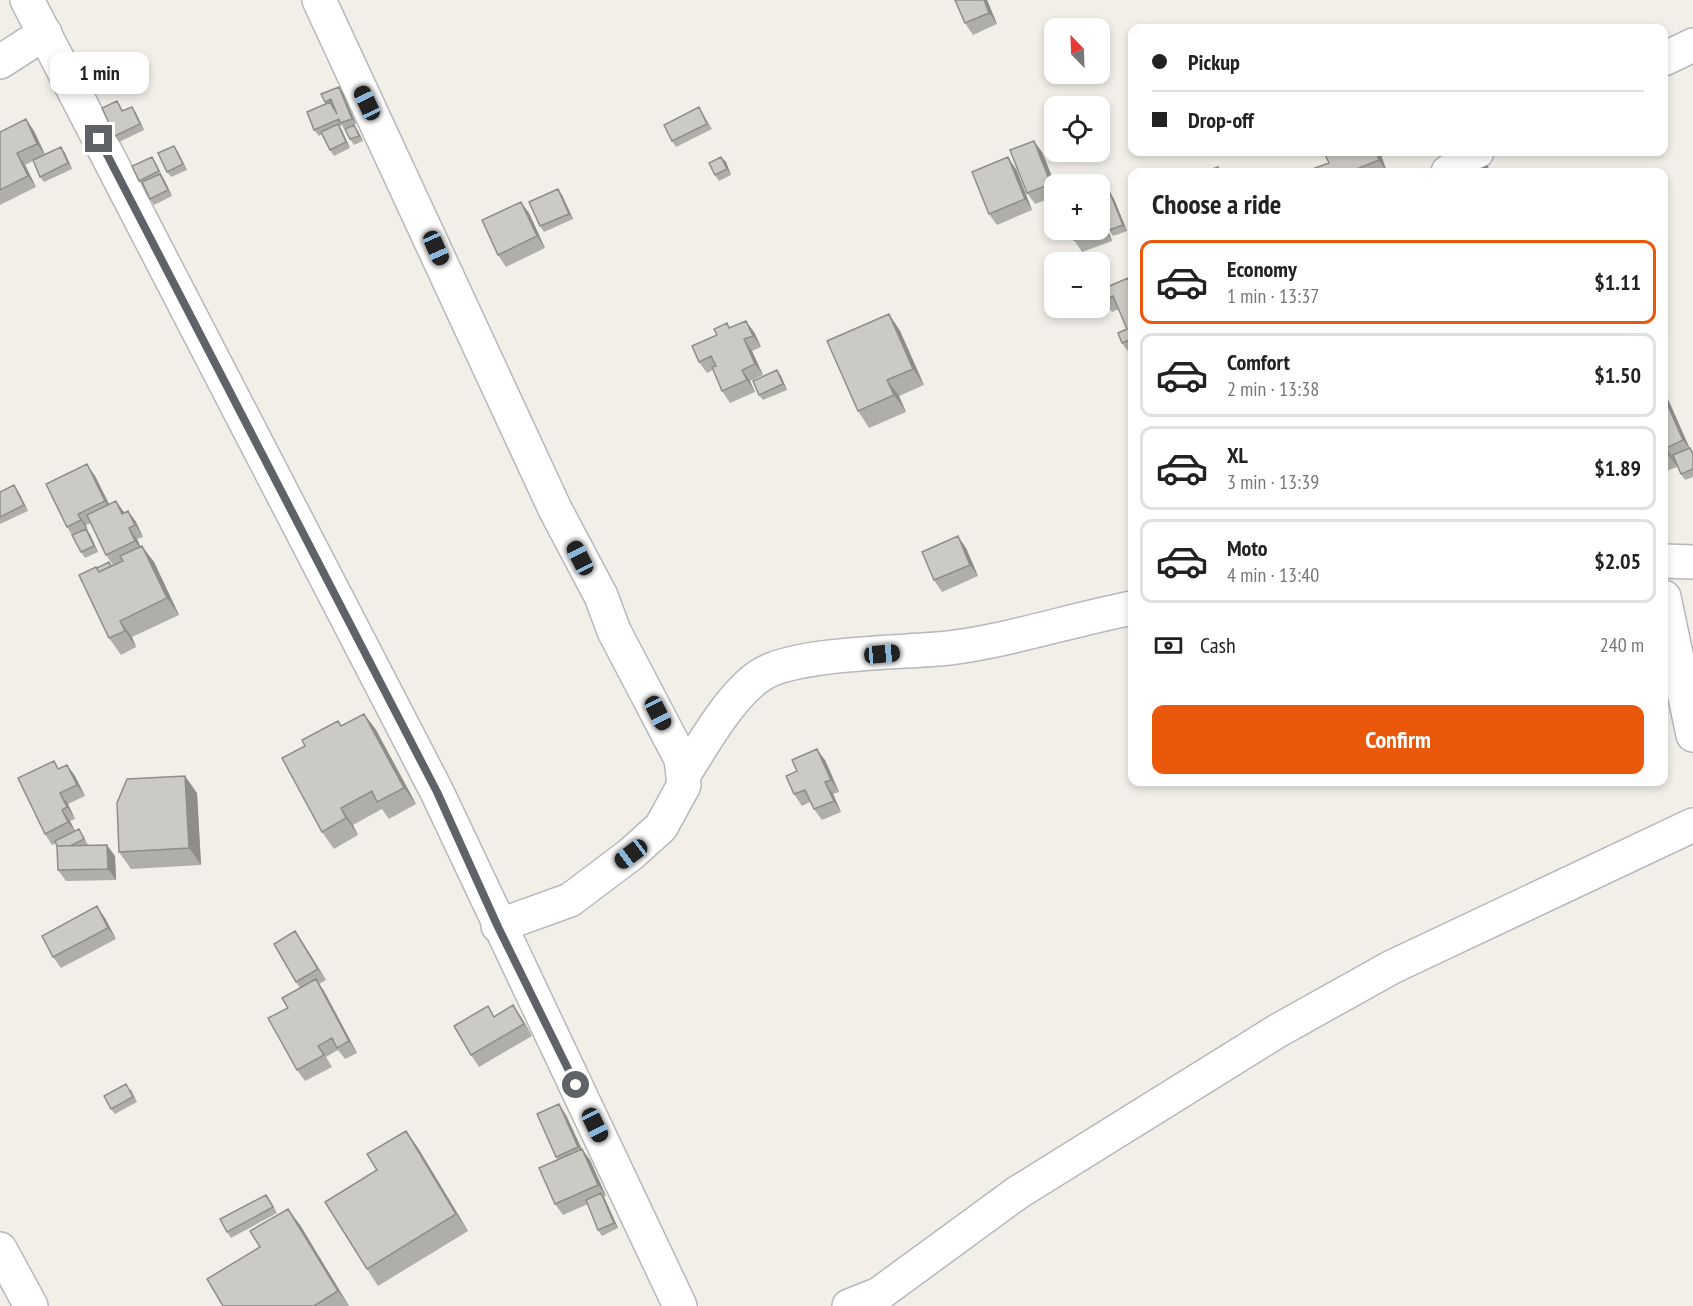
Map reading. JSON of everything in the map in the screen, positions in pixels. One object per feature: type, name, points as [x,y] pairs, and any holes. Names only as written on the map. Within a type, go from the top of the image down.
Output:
[{"type":"street","points":[[27,0],[437,792],[498,927],[605,1144],[680,1306]]},
{"type":"street","points":[[319,0],[555,509],[601,596],[614,631],[681,759],[684,785],[662,827],[631,854],[570,900],[498,927]]},
{"type":"street","points":[[0,62],[45,33]]},
{"type":"street","points":[[1668,57],[1693,45]]},
{"type":"street","points":[[1454,168],[1471,156]]},
{"type":"street","points":[[1668,561],[1693,562]]},
{"type":"street","points":[[683,776],[717,723],[743,692],[761,675],[792,663],[951,648],[1128,609]]},
{"type":"street","points":[[1668,616],[1693,735]]},
{"type":"street","points":[[849,1306],[879,1294],[1017,1193],[1279,1030],[1392,967],[1693,825]]},
{"type":"street","points":[[0,1249],[32,1306]]},
{"type":"building","points":[[955,0],[984,0],[989,13],[965,23]]},
{"type":"building","points":[[339,87],[352,119],[340,123],[339,119],[314,130],[307,112],[330,102],[337,114],[331,99],[325,102],[321,94]]},
{"type":"building","points":[[117,101],[122,111],[132,107],[140,124],[115,136],[102,108]]},
{"type":"building","points":[[699,107],[707,124],[672,141],[664,125]]},
{"type":"building","points":[[26,119],[37,144],[17,153],[28,176],[0,190],[0,132]]},
{"type":"building","points":[[338,124],[346,142],[330,150],[321,132]]},
{"type":"building","points":[[354,125],[359,136],[350,139],[345,129]]},
{"type":"building","points":[[1034,141],[1047,174],[1044,174],[1044,187],[1027,193],[1010,150]]},
{"type":"building","points":[[174,146],[183,164],[167,172],[158,153]]},
{"type":"building","points":[[61,147],[68,163],[40,177],[33,160]]},
{"type":"building","points":[[1326,156],[1378,156],[1379,160],[1359,168],[1315,168],[1329,163]]},
{"type":"building","points":[[152,157],[159,171],[139,181],[132,166]]},
{"type":"building","points":[[721,157],[727,169],[715,175],[709,163]]},
{"type":"building","points":[[1008,157],[1025,199],[989,214],[972,172]]},
{"type":"building","points":[[160,174],[168,190],[150,199],[142,182]]},
{"type":"building","points":[[558,189],[569,214],[540,226],[529,202]]},
{"type":"building","points":[[1110,193],[1123,225],[1110,230]]},
{"type":"building","points":[[521,202],[537,236],[498,255],[482,220]]},
{"type":"building","points":[[1128,278],[1128,341],[1122,343],[1118,333],[1127,329],[1113,296],[1110,297],[1110,286]]},
{"type":"building","points":[[889,314],[913,369],[887,380],[894,395],[858,411],[827,341]]},
{"type":"building","points":[[746,321],[753,336],[744,339],[755,364],[742,370],[747,380],[722,391],[712,367],[716,366],[711,356],[699,362],[692,346],[717,335],[714,329],[727,323],[729,328]]},
{"type":"building","points":[[777,370],[783,384],[759,395],[753,381]]},
{"type":"building","points":[[1668,406],[1683,440],[1668,447]]},
{"type":"building","points":[[1690,448],[1693,454],[1693,469],[1681,474],[1673,455]]},
{"type":"building","points":[[87,464],[105,501],[78,514],[81,520],[67,527],[46,484]]},
{"type":"building","points":[[14,485],[24,505],[0,517],[0,492]]},
{"type":"building","points":[[116,501],[122,514],[128,511],[135,525],[129,528],[135,541],[106,555],[87,515]]},
{"type":"building","points":[[86,529],[94,546],[81,552],[72,535]]},
{"type":"building","points":[[958,536],[970,565],[934,580],[922,552]]},
{"type":"building","points":[[142,546],[167,598],[120,621],[125,631],[109,638],[79,575],[96,567],[99,572],[123,561],[120,556]]},
{"type":"building","points":[[109,562],[111,566],[99,572],[97,568]]},
{"type":"building","points":[[364,714],[404,788],[377,802],[372,791],[341,808],[346,818],[322,832],[282,758],[305,746],[302,740],[338,721],[341,726]]},
{"type":"building","points":[[817,749],[831,780],[825,782],[834,801],[814,809],[805,790],[794,794],[786,776],[797,771],[792,760]]},
{"type":"building","points":[[54,761],[58,769],[67,765],[77,785],[60,793],[67,807],[62,810],[68,822],[45,834],[18,778]]},
{"type":"building","points":[[185,776],[189,848],[119,852],[117,803],[127,779]]},
{"type":"building","points":[[79,829],[84,839],[70,846],[57,846],[55,841]]},
{"type":"building","points":[[107,845],[108,869],[58,870],[57,846]]},
{"type":"building","points":[[97,906],[108,928],[53,957],[42,936]]},
{"type":"building","points":[[295,931],[318,969],[296,982],[274,944]]},
{"type":"building","points":[[316,979],[349,1041],[337,1048],[332,1038],[318,1046],[324,1055],[297,1070],[268,1018],[288,1008],[282,998]]},
{"type":"building","points":[[513,1005],[524,1024],[471,1055],[454,1026],[488,1006],[494,1017]]},
{"type":"building","points":[[126,1084],[133,1097],[111,1109],[104,1096]]},
{"type":"building","points":[[559,1104],[578,1147],[556,1157],[537,1114]]},
{"type":"building","points":[[406,1131],[456,1214],[367,1269],[325,1202],[377,1170],[367,1154]]},
{"type":"building","points":[[582,1149],[598,1185],[555,1204],[539,1168]]},
{"type":"building","points":[[601,1193],[614,1223],[598,1230],[586,1200]]},
{"type":"building","points":[[266,1195],[273,1207],[227,1232],[220,1219]]},
{"type":"building","points":[[288,1209],[338,1291],[314,1306],[223,1306],[207,1279],[260,1247],[250,1231]]},
{"type":"route","points":[[99,139],[437,792],[498,927],[576,1085]]}]
